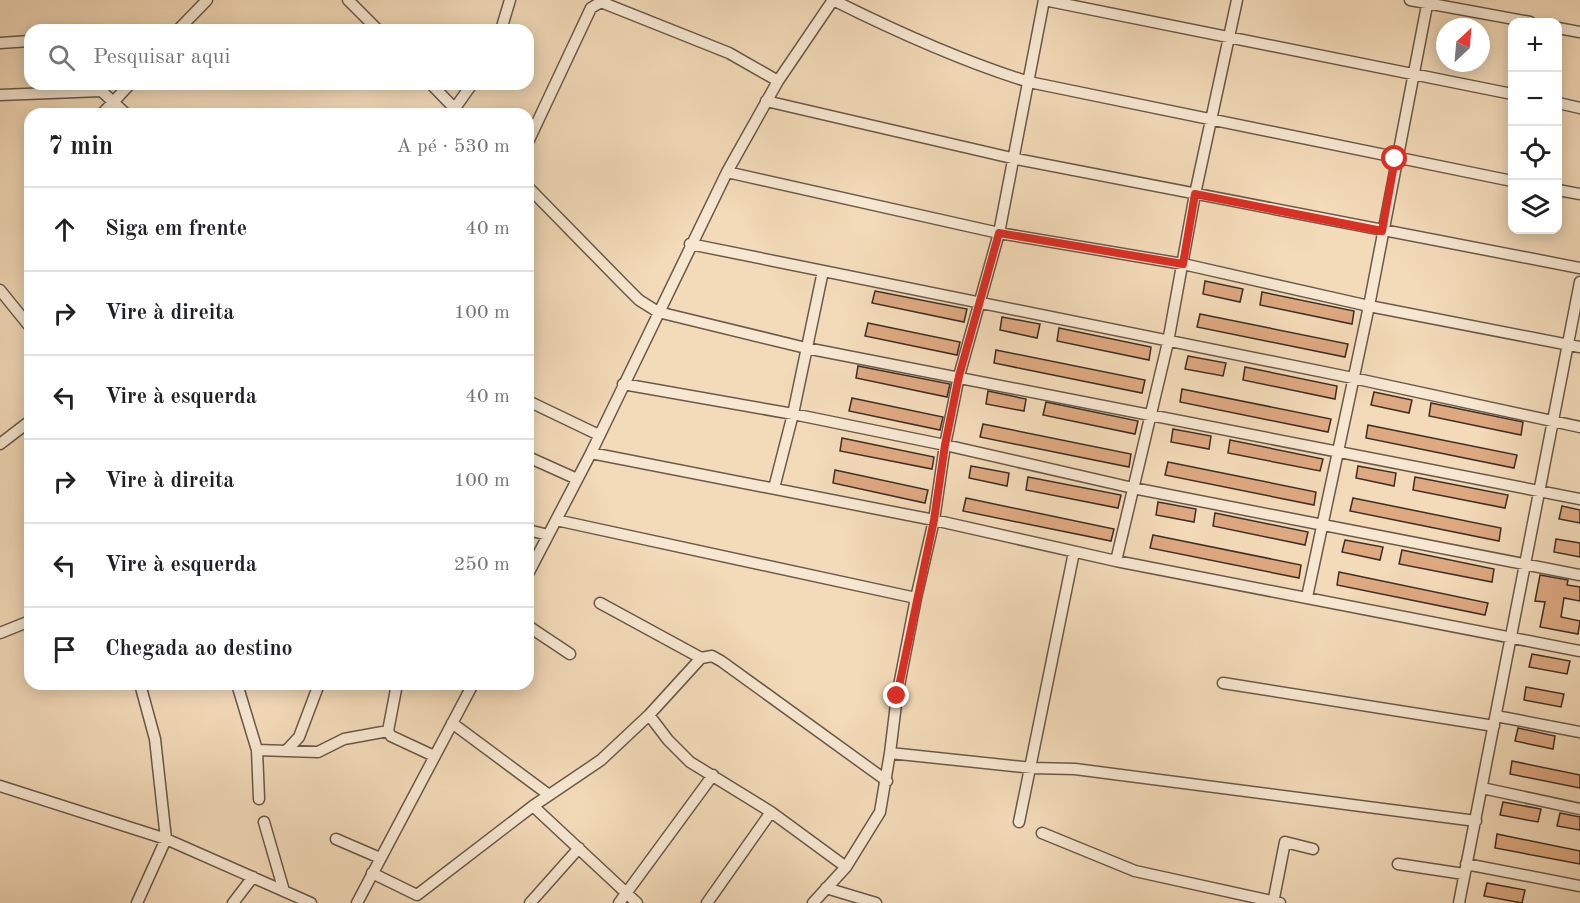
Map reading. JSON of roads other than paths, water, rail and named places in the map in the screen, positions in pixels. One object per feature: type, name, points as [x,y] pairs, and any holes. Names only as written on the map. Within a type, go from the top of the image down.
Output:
[{"type":"street","points":[[184,24],[207,0]]},
{"type":"street","points":[[348,0],[372,24]]},
{"type":"street","points":[[503,24],[510,0]]},
{"type":"street","points":[[534,562],[591,453],[690,244],[727,172],[778,81],[833,0],[911,38],[983,68],[1029,82],[1395,159],[1508,180]]},
{"type":"street","points":[[813,903],[846,867],[880,812],[887,781],[897,696],[934,520],[945,445],[959,376],[999,233],[1016,159],[1044,0],[1508,93]]},
{"type":"street","points":[[1116,561],[1168,342],[1195,194],[1237,0]]},
{"type":"street","points":[[1410,0],[1510,18]]},
{"type":"street","points":[[1307,597],[1369,306],[1395,159],[1428,2]]},
{"type":"street","points":[[534,130],[596,3],[608,3],[704,43],[778,81]]},
{"type":"street","points":[[1562,29],[1580,32]]},
{"type":"street","points":[[0,43],[24,41]]},
{"type":"street","points":[[0,95],[70,90]]},
{"type":"street","points":[[100,90],[120,108]]},
{"type":"street","points":[[108,108],[125,90]]},
{"type":"street","points":[[437,90],[455,108]]},
{"type":"street","points":[[460,108],[469,90]]},
{"type":"street","points":[[766,101],[1016,159],[1580,268]]},
{"type":"street","points":[[1562,104],[1580,108]]},
{"type":"street","points":[[727,172],[999,233],[1183,264],[1369,306],[1575,346]]},
{"type":"street","points":[[1562,191],[1580,194]]},
{"type":"street","points":[[534,193],[639,300],[658,312],[806,348],[959,376],[1338,453],[1580,499]]},
{"type":"street","points":[[690,244],[979,305],[1353,378],[1580,427]]},
{"type":"street","points":[[774,488],[793,414],[823,271]]},
{"type":"street","points":[[1459,903],[1539,490],[1554,422],[1575,346],[1580,282]]},
{"type":"street","points":[[0,290],[24,320]]},
{"type":"street","points":[[623,384],[793,414],[945,445],[1133,488],[1580,575]]},
{"type":"street","points":[[534,403],[599,435]]},
{"type":"street","points":[[0,444],[24,426]]},
{"type":"street","points":[[591,453],[934,520],[1116,561],[1580,651]]},
{"type":"street","points":[[534,459],[577,479]]},
{"type":"street","points":[[556,520],[916,598]]},
{"type":"street","points":[[534,532],[548,535]]},
{"type":"street","points":[[1019,822],[1032,768],[1074,552]]},
{"type":"street","points":[[600,603],[701,658]]},
{"type":"street","points":[[0,618],[3,632],[24,623]]},
{"type":"street","points":[[534,630],[570,654]]},
{"type":"street","points":[[372,873],[417,895],[534,806],[601,760],[650,715],[701,658],[712,656],[887,781]]},
{"type":"street","points":[[1224,683],[1580,732]]},
{"type":"street","points":[[137,903],[166,839],[155,739],[142,690]]},
{"type":"street","points":[[239,690],[257,750],[259,799]]},
{"type":"street","points":[[286,751],[299,736],[317,690]]},
{"type":"street","points":[[396,690],[388,730],[391,736],[434,756]]},
{"type":"street","points":[[357,903],[470,690]]},
{"type":"street","points":[[650,715],[679,752],[771,812],[846,867]]},
{"type":"street","points":[[452,723],[549,795]]},
{"type":"street","points":[[257,750],[318,752],[345,739],[388,730]]},
{"type":"street","points":[[890,753],[1032,768],[1075,768],[1476,821]]},
{"type":"street","points":[[618,903],[713,776]]},
{"type":"street","points":[[0,786],[166,839],[311,903]]},
{"type":"street","points":[[1482,788],[1580,809]]},
{"type":"street","points":[[534,806],[637,903]]},
{"type":"street","points":[[707,903],[771,812]]},
{"type":"street","points":[[264,822],[284,891]]},
{"type":"street","points":[[1042,833],[1136,871],[1276,902],[1285,842],[1313,849]]},
{"type":"street","points":[[336,839],[380,858]]},
{"type":"street","points":[[530,903],[579,848]]},
{"type":"street","points":[[1398,864],[1465,869],[1580,886]]},
{"type":"street","points":[[232,903],[253,878]]},
{"type":"street","points":[[826,888],[876,903]]}]
